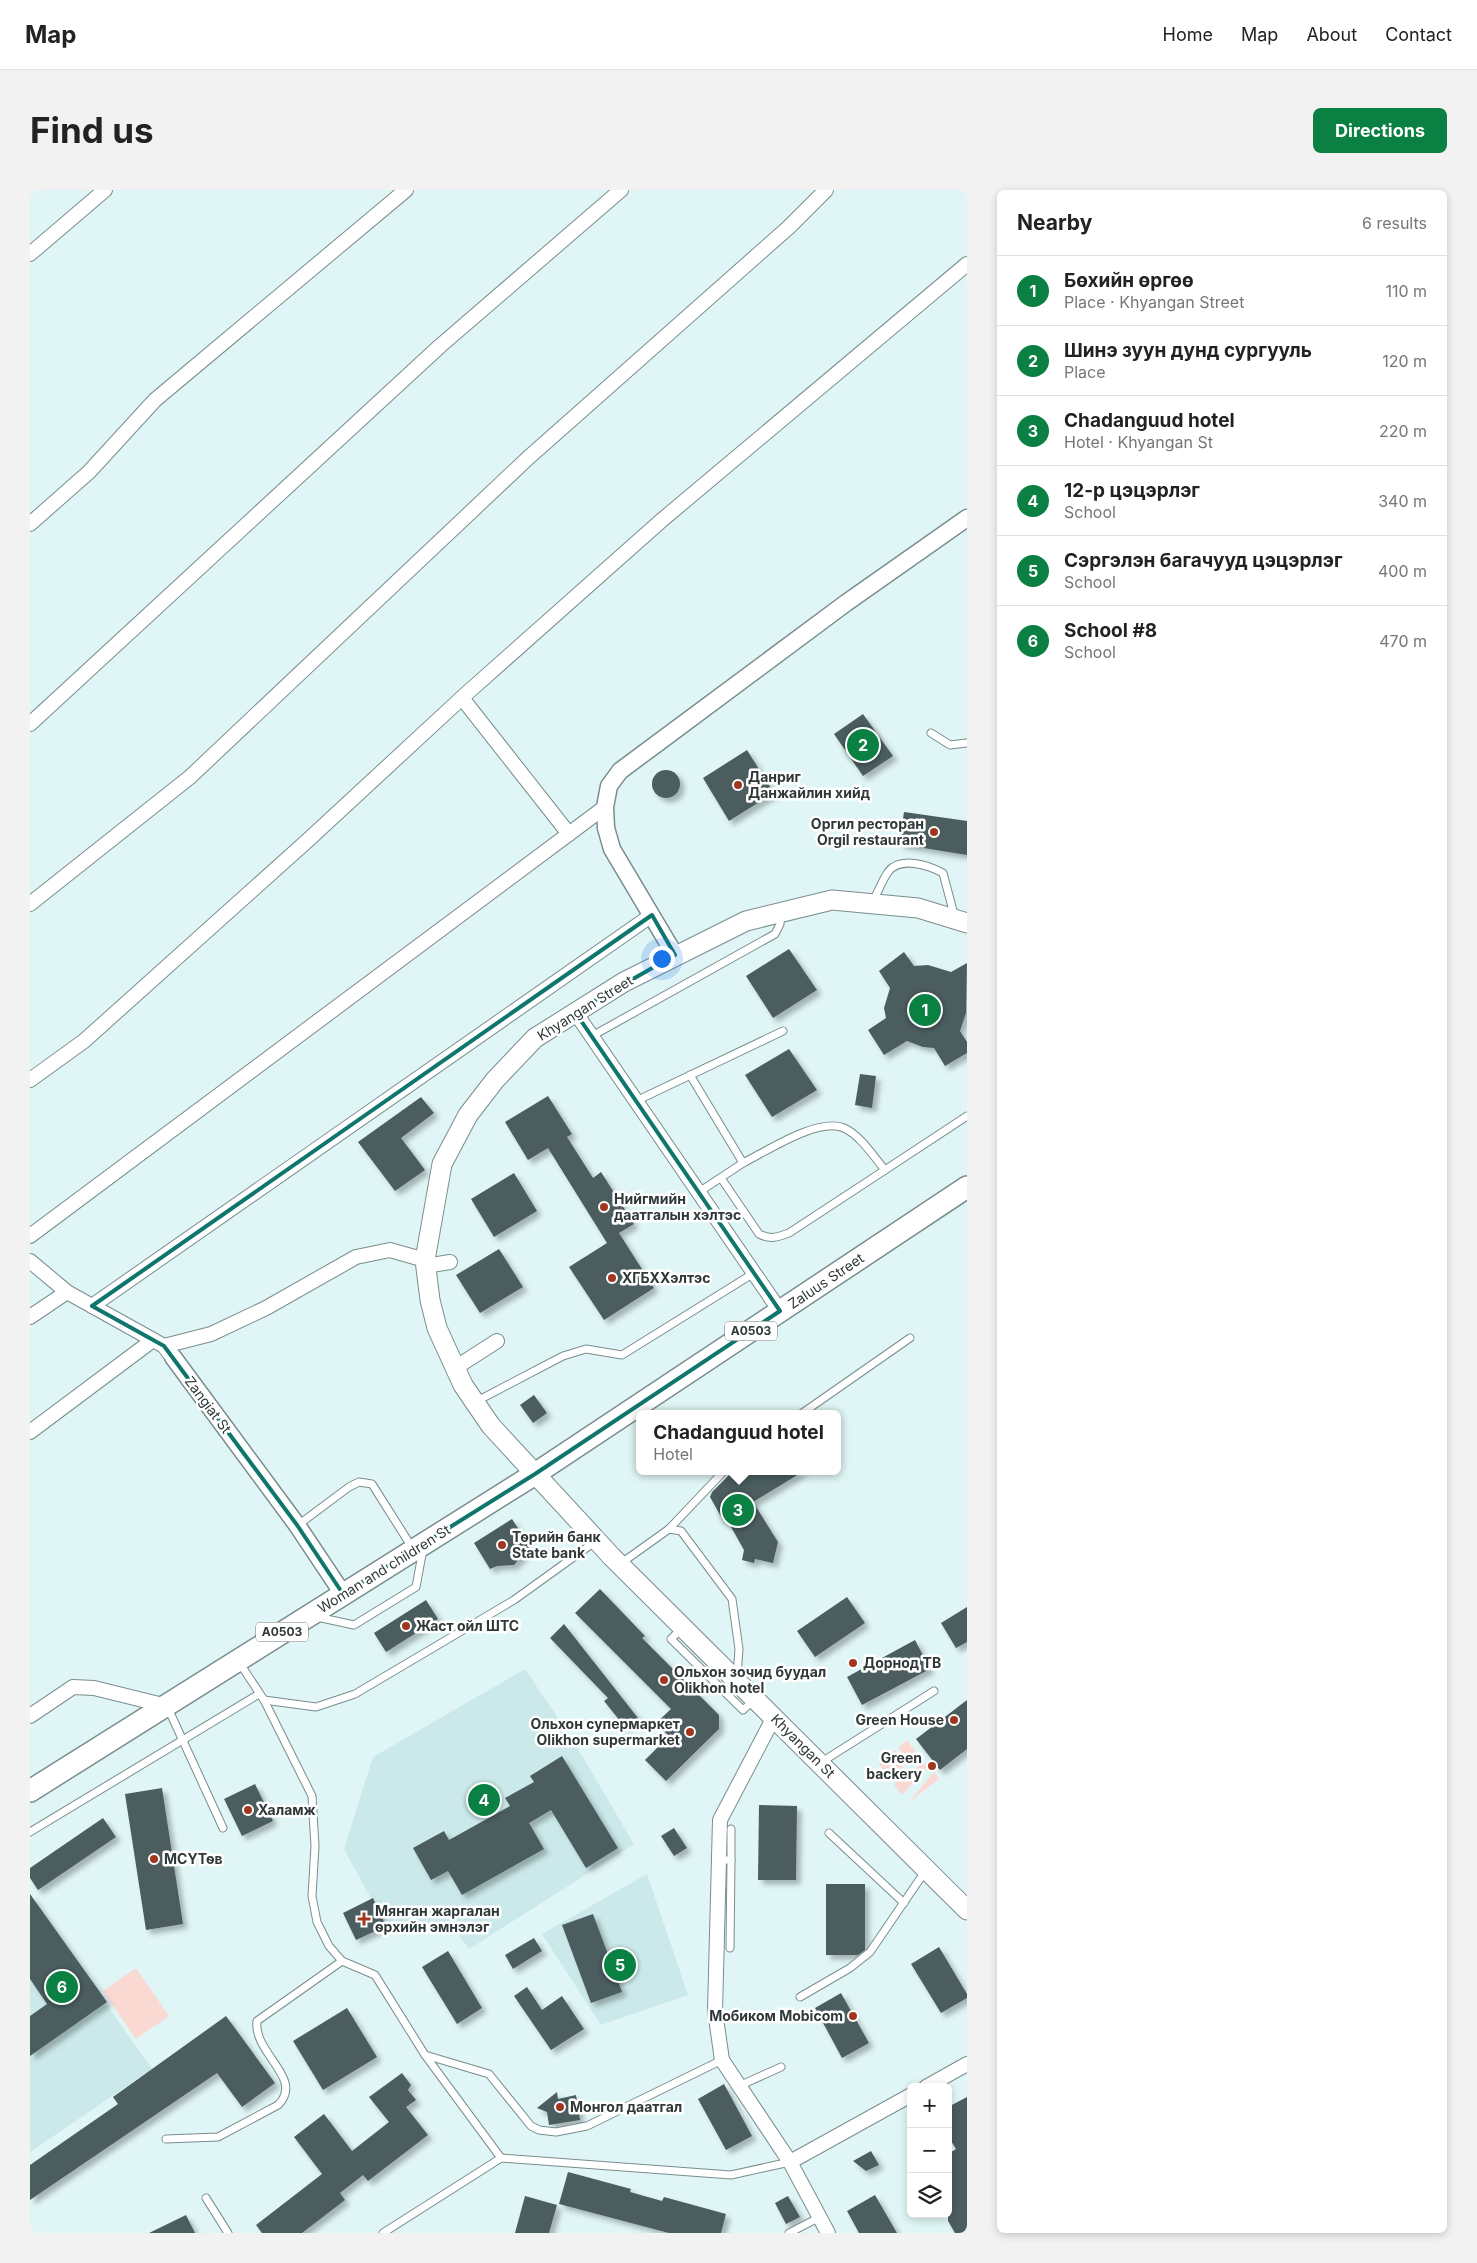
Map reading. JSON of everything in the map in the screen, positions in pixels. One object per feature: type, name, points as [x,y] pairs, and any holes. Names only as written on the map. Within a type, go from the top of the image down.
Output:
[{"type":"main road","name":"Khyangan Street","points":[[534,1474],[491,1426],[474,1402],[455,1368],[434,1318],[426,1263],[442,1164],[468,1115],[495,1080],[535,1038],[576,1012],[624,982],[746,921],[832,900],[918,908],[961,922]]},
{"type":"main road","name":"Zaluus Street","points":[[534,1474],[967,1187]]},
{"type":"main road","name":"Khyangan St","points":[[534,1474],[597,1541],[967,1910]]},
{"type":"main road","name":"Woman and children St","points":[[30,1791],[534,1474]]},
{"type":"street","points":[[30,254],[105,190]]},
{"type":"street","points":[[30,524],[89,472],[155,400],[406,190]]},
{"type":"street","points":[[30,724],[440,346],[621,190]]},
{"type":"street","points":[[30,904],[190,777],[528,458],[789,227],[826,190]]},
{"type":"street","points":[[30,1080],[84,1041],[307,841],[462,698],[662,520],[967,264]]},
{"type":"street","points":[[675,955],[612,849],[606,828],[605,807],[610,786],[620,771],[846,603],[967,518]]},
{"type":"street","points":[[462,698],[568,834]]},
{"type":"street","points":[[30,1236],[605,807]]},
{"type":"street","points":[[92,1306],[652,915]]},
{"type":"street","points":[[576,1012],[780,1311]]},
{"type":"street","points":[[30,1432],[163,1348],[211,1334],[266,1308],[356,1257],[390,1250],[426,1263],[450,1262]]},
{"type":"street","name":"Zangiat St","points":[[30,1261],[66,1292],[163,1348],[297,1525],[342,1594]]},
{"type":"street","points":[[30,1317],[66,1292]]},
{"type":"street","points":[[455,1368],[497,1342]]},
{"type":"street","points":[[30,1716],[73,1687],[94,1688],[167,1706]]},
{"type":"street","points":[[774,1717],[720,1820],[725,1860],[715,2011],[722,2060],[790,2162],[828,2233]]},
{"type":"street","points":[[933,2083],[967,2064]]},
{"type":"street","points":[[790,2162],[907,2097]]},
{"type":"lane","points":[[931,733],[950,745],[967,743]]},
{"type":"lane","points":[[872,904],[888,871],[901,863],[929,866],[943,873],[961,922]]},
{"type":"lane","points":[[592,1036],[775,934],[780,924],[781,912]]},
{"type":"lane","points":[[636,1101],[783,1030]]},
{"type":"lane","points":[[690,1075],[743,1163]]},
{"type":"lane","points":[[721,1178],[759,1234],[766,1238],[775,1238],[789,1232],[967,1116]]},
{"type":"lane","points":[[699,1192],[743,1163],[813,1129],[826,1125],[844,1128],[856,1137],[885,1170]]},
{"type":"lane","points":[[474,1402],[564,1356],[586,1349],[622,1356],[754,1273]]},
{"type":"lane","points":[[808,1410],[910,1338]]},
{"type":"lane","points":[[620,1564],[669,1529],[720,1475]]},
{"type":"lane","points":[[297,1525],[359,1482],[372,1484],[419,1547],[416,1587],[354,1625],[311,1615]]},
{"type":"lane","points":[[669,1529],[681,1530],[732,1599],[739,1649],[737,1681]]},
{"type":"lane","points":[[30,1832],[182,1739],[261,1697],[316,1707],[355,1694],[514,1600],[597,1541]]},
{"type":"lane","points":[[683,1627],[671,1639],[742,1710],[755,1699]]},
{"type":"lane","points":[[237,1660],[261,1697],[312,1796],[315,1846],[312,1896],[317,1922],[329,1946],[342,1961],[375,1975],[425,2055],[501,2158]]},
{"type":"lane","points":[[820,1763],[934,1691]]},
{"type":"lane","points":[[167,1706],[223,1828]]},
{"type":"lane","points":[[730,1948],[725,1860],[731,1829]]},
{"type":"lane","points":[[829,1833],[904,1903]]},
{"type":"lane","points":[[800,1997],[850,1968],[870,1952],[926,1870]]},
{"type":"lane","points":[[166,2139],[218,2137],[278,2105],[286,2098],[288,2091],[285,2078],[260,2043],[256,2028],[257,2021],[342,1961]]},
{"type":"lane","points":[[425,2055],[489,2074],[531,2126],[539,2130],[556,2132],[587,2126],[722,2060]]},
{"type":"lane","points":[[739,2086],[781,2067]]},
{"type":"lane","points":[[383,2233],[501,2158],[732,2175],[790,2162]]},
{"type":"lane","points":[[206,2198],[228,2233]]},
{"type":"lane","points":[[789,2233],[820,2217]]},
{"type":"highlighted area","points":[[652,915],[675,955],[575,1012],[780,1311],[535,1474],[343,1594],[297,1525],[164,1346],[92,1306]]},
{"type":"shaded area","points":[[525,1669],[574,1742],[634,1844],[469,1949],[458,1934],[386,1926],[344,1849],[373,1757]]},
{"type":"shaded area","points":[[907,1740],[918,1755],[908,1761],[898,1748]]},
{"type":"shaded area","points":[[895,1750],[905,1763],[902,1765],[903,1768],[890,1778],[879,1764]]},
{"type":"shaded area","points":[[923,1762],[927,1767],[902,1795],[894,1784],[907,1773],[909,1775]]},
{"type":"shaded area","points":[[934,1772],[939,1779],[909,1802]]},
{"type":"shaded area","points":[[647,1874],[688,1995],[601,2025],[542,1934]]},
{"type":"shaded area","points":[[30,1896],[152,2069],[30,2152]]},
{"type":"shaded area","points":[[136,1968],[169,2016],[136,2039],[103,1991]]},
{"type":"building","points":[[863,714],[893,756],[863,776],[834,734]]},
{"type":"building","name":"Данриг Данжайлин хийд","points":[[747,750],[774,793],[729,821],[703,778]]},
{"type":"building","points":[[666,770],[676,774],[680,784],[676,794],[666,798],[656,794],[652,784],[656,774]]},
{"type":"building","name":"Оргил ресторан Orgil restaurant","points":[[904,812],[967,821],[967,855],[899,844]]},
{"type":"building","points":[[789,949],[817,990],[773,1018],[746,976]]},
{"type":"building","points":[[904,952],[914,966],[928,965],[951,972],[967,963],[966,1013],[960,1031],[967,1042],[967,1053],[945,1066],[934,1048],[923,1047],[907,1041],[884,1055],[868,1030],[886,1018],[884,1008],[890,988],[879,971]]},
{"type":"building","points":[[789,1049],[817,1090],[772,1117],[745,1075]]},
{"type":"building","points":[[860,1074],[876,1076],[872,1108],[855,1105]]},
{"type":"building","points":[[548,1096],[572,1134],[567,1137],[593,1178],[601,1172],[634,1224],[619,1233],[654,1288],[604,1320],[569,1267],[607,1243],[548,1148],[528,1160],[505,1122]]},
{"type":"building","points":[[421,1097],[434,1113],[401,1138],[425,1170],[395,1191],[358,1142]]},
{"type":"building","points":[[514,1173],[537,1211],[494,1237],[471,1199]]},
{"type":"building","points":[[499,1249],[523,1287],[480,1313],[456,1275]]},
{"type":"building","points":[[534,1395],[547,1413],[533,1423],[520,1405]]},
{"type":"building","points":[[729,1475],[797,1475],[753,1502],[778,1542],[773,1563],[755,1559],[754,1563],[742,1560],[744,1550],[726,1518],[723,1520],[710,1497],[712,1492]]},
{"type":"building","name":"Төрийн банк State bank","points":[[512,1519],[530,1547],[514,1565],[497,1566],[490,1569],[474,1543]]},
{"type":"building","points":[[600,1589],[645,1636],[642,1638],[719,1715],[719,1729],[666,1781],[645,1760],[669,1736],[656,1723],[671,1709],[575,1613]]},
{"type":"building","points":[[847,1597],[865,1623],[815,1657],[797,1631]]},
{"type":"building","name":"Жаст ойл ШТС","points":[[426,1600],[438,1619],[386,1652],[374,1633]]},
{"type":"building","points":[[967,1607],[967,1642],[956,1648],[941,1623]]},
{"type":"building","points":[[564,1624],[638,1718],[625,1727],[604,1701],[608,1698],[550,1638]]},
{"type":"building","points":[[915,1640],[930,1669],[862,1705],[847,1677]]},
{"type":"building","name":"Green House","points":[[967,1700],[967,1749],[940,1770],[916,1739]]},
{"type":"building","points":[[562,1756],[618,1848],[586,1868],[551,1810],[529,1823],[544,1849],[462,1895],[448,1871],[431,1880],[413,1848],[444,1831],[449,1840],[510,1806],[505,1798],[534,1782],[530,1776]]},
{"type":"building","name":"Халамж","points":[[255,1784],[273,1821],[242,1836],[224,1799]]},
{"type":"building","name":"МСҮТөв","points":[[162,1788],[183,1924],[146,1930],[125,1794]]},
{"type":"building","points":[[759,1805],[797,1806],[796,1880],[758,1880]]},
{"type":"building","points":[[103,1818],[116,1837],[38,1890],[30,1878],[30,1868]]},
{"type":"building","points":[[674,1828],[687,1848],[674,1856],[661,1836]]},
{"type":"building","points":[[826,1884],[865,1884],[865,1950],[858,1955],[826,1955]]},
{"type":"building","points":[[30,1894],[107,2002],[30,2056],[30,2016],[47,2004],[30,1979]]},
{"type":"building","name":"Мянган жаргалан өрхийн эмнэлэг","points":[[373,1898],[386,1926],[356,1940],[343,1913]]},
{"type":"building","points":[[593,1914],[622,1992],[591,2003],[562,1925]]},
{"type":"building","points":[[534,1938],[542,1951],[513,1969],[505,1955]]},
{"type":"building","points":[[939,1947],[967,1994],[967,1998],[941,2013],[911,1964]]},
{"type":"building","points":[[448,1951],[482,2008],[457,2024],[422,1967]]},
{"type":"building","points":[[527,1987],[542,2010],[562,1996],[584,2029],[551,2050],[514,1996]]},
{"type":"building","points":[[841,1993],[869,2043],[842,2058],[815,2008]]},
{"type":"building","points":[[347,2008],[377,2057],[323,2090],[293,2041]]},
{"type":"building","points":[[226,2016],[275,2083],[242,2107],[217,2073],[30,2200],[30,2165],[118,2104],[113,2097]]},
{"type":"building","points":[[402,2073],[411,2085],[408,2090],[416,2100],[406,2107],[428,2135],[368,2181],[363,2175],[340,2193],[345,2200],[302,2233],[262,2233],[256,2225],[322,2174],[294,2137],[324,2114],[352,2151],[389,2122],[369,2097]]},
{"type":"building","points":[[724,2084],[752,2136],[726,2150],[698,2099]]},
{"type":"building","name":"Монгол даатгал","points":[[557,2092],[558,2099],[576,2095],[580,2120],[549,2125],[547,2112],[537,2108]]},
{"type":"building","points":[[967,2097],[967,2233],[955,2233],[948,2221],[948,2218],[952,2218],[952,2152],[956,2149],[952,2142],[952,2105]]},
{"type":"building","points":[[871,2151],[879,2165],[866,2171],[853,2161]]},
{"type":"building","points":[[568,2172],[631,2189],[630,2192],[662,2201],[664,2197],[726,2214],[721,2233],[669,2233],[559,2204]]},
{"type":"building","points":[[875,2195],[897,2233],[859,2233],[847,2211]]},
{"type":"building","points":[[525,2196],[557,2205],[549,2233],[515,2233]]},
{"type":"building","points":[[788,2196],[800,2217],[786,2224],[775,2203]]},
{"type":"building","points":[[186,2215],[195,2233],[149,2233]]},
{"type":"place","name":"Шинэ зуун дунд сургууль","points":[[863,745]]},
{"type":"place","name":"Данриг Данжайлин хийд","points":[[738,785]]},
{"type":"place","name":"Оргил ресторан Orgil restaurant","points":[[934,832]]},
{"type":"place","name":"Бөхийн өргөө","points":[[925,1010]]},
{"type":"place","name":"Нийгмийн даатгалын хэлтэс","points":[[604,1207]]},
{"type":"place","name":"ХГБХХэлтэс","points":[[612,1278]]},
{"type":"place","name":"Chadanguud hotel","points":[[738,1510]]},
{"type":"place","name":"Төрийн банк State bank","points":[[502,1545]]},
{"type":"place","name":"Жаст ойл ШТС","points":[[406,1626]]},
{"type":"place","name":"Дорнод ТВ","points":[[853,1663]]},
{"type":"place","name":"Ольхон зочид буудал Olikhon hotel","points":[[664,1680]]},
{"type":"place","name":"Green House","points":[[954,1720]]},
{"type":"place","name":"Ольхон супермаркет Olikhon supermarket","points":[[690,1732]]},
{"type":"place","name":"Green backery","points":[[932,1766]]},
{"type":"place","name":"12-р цэцэрлэг","points":[[484,1800]]},
{"type":"place","name":"Халамж","points":[[248,1810]]},
{"type":"place","name":"МСҮТөв","points":[[154,1859]]},
{"type":"place","name":"Мянган жаргалан өрхийн эмнэлэг","points":[[364,1919]]},
{"type":"place","name":"Сэргэлэн багачууд цэцэрлэг","points":[[620,1965]]},
{"type":"place","name":"School #8","points":[[62,1987]]},
{"type":"place","name":"Мобиком Mobicom","points":[[853,2016]]},
{"type":"place","name":"Монгол даатгал","points":[[560,2107]]}]
